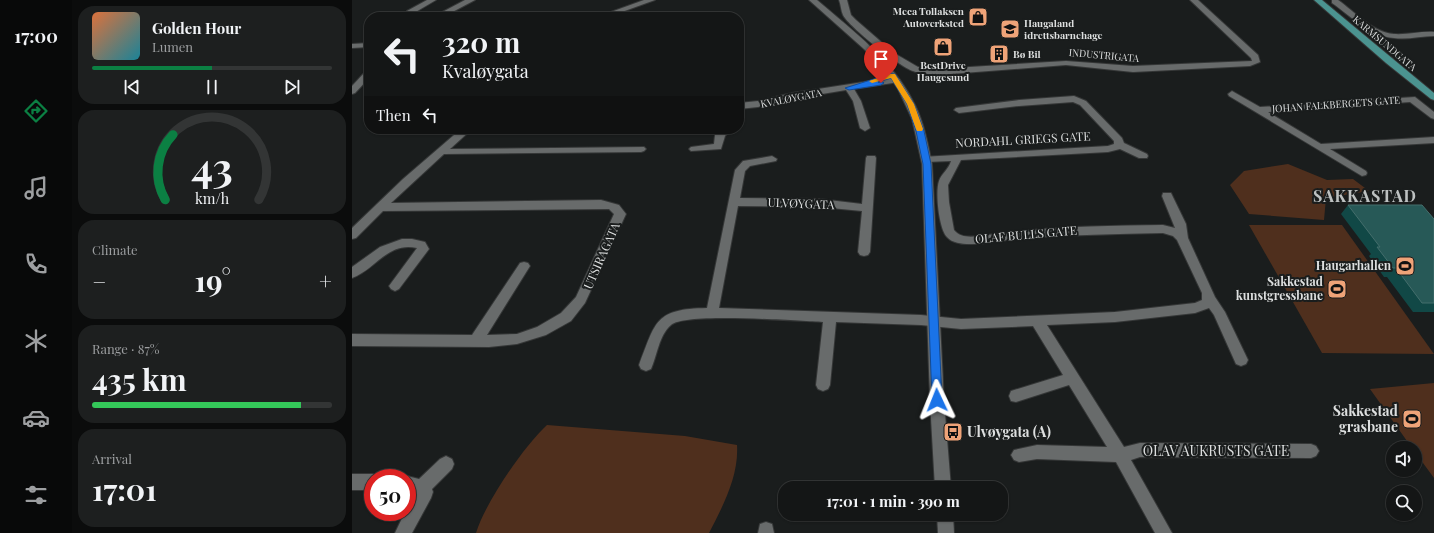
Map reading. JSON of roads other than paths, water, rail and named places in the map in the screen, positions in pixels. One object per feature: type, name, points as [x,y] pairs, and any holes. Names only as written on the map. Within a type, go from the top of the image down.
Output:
[{"type":"highway","name":"KARMSUNDGATA","points":[[1321,1],[1383,57],[1434,97]]},
{"type":"street","points":[[411,12],[432,0]]},
{"type":"street","points":[[447,12],[471,0]]},
{"type":"street","points":[[616,12],[651,0]]},
{"type":"street","points":[[812,0],[858,40],[894,78],[910,104],[916,118],[926,159],[937,400],[943,481]]},
{"type":"street","name":"INDUSTRIGATA","points":[[843,0],[847,15],[853,22],[904,62],[916,69],[925,71],[937,72],[1066,63],[1133,70],[1250,64],[1256,62],[1255,57],[1194,0]]},
{"type":"street","points":[[1335,1],[1376,31],[1384,35],[1398,36],[1434,34]]},
{"type":"street","points":[[352,46],[364,45]]},
{"type":"street","points":[[352,91],[364,78]]},
{"type":"street","name":"KVALØYGATA","points":[[744,108],[792,96],[849,88],[894,78]]},
{"type":"street","points":[[849,88],[857,101],[865,128]]},
{"type":"street","name":"JOHAN FALKBERGETS GATE","points":[[1232,94],[1261,110],[1362,172]]},
{"type":"street","name":"NORDAHL GRIEGS GATE","points":[[958,110],[1027,102],[1074,99],[1088,108],[1119,140],[1120,145],[1143,156]]},
{"type":"street","name":"JOHAN FALKBERGETS GATE","points":[[1261,110],[1412,99],[1434,116]]},
{"type":"street","points":[[352,234],[379,207],[461,134]]},
{"type":"street","points":[[694,149],[718,147],[721,134]]},
{"type":"street","points":[[1321,147],[1434,140]]},
{"type":"street","name":"NORDAHL GRIEGS GATE","points":[[926,159],[1108,149],[1116,148],[1120,145]]},
{"type":"street","points":[[442,151],[641,149]]},
{"type":"street","name":"OLAF BULLS GATE","points":[[956,157],[955,166],[943,185],[948,230],[950,235],[960,239],[1076,231],[1163,229],[1171,230],[1182,238]]},
{"type":"street","points":[[864,252],[871,158]]},
{"type":"street","points":[[712,313],[714,294],[741,167],[746,163],[772,159]]},
{"type":"street","points":[[1168,196],[1180,224],[1182,238],[1209,298],[1219,312],[1241,360]]},
{"type":"street","name":"ULVØYGATA","points":[[734,202],[820,203],[867,208]]},
{"type":"street","name":"UTSIRAGATA","points":[[352,340],[476,341],[517,339],[541,331],[566,317],[575,309],[587,291],[620,214],[619,210],[615,207],[601,204],[379,207]]},
{"type":"street","points":[[352,273],[394,245],[410,243],[421,245],[423,249],[422,253],[395,286]]},
{"type":"street","points":[[476,341],[524,266]]},
{"type":"street","points":[[646,365],[662,324],[666,320],[679,314],[712,313],[921,320],[961,324],[1116,317],[1195,308],[1207,303],[1209,298]]},
{"type":"street","points":[[823,385],[830,317]]},
{"type":"street","name":"OLAV AUKRUSTS GATE","points":[[1037,321],[1120,455],[1164,533]]},
{"type":"street","points":[[1016,396],[1073,378]]},
{"type":"street","name":"OLAV AUKRUSTS GATE","points":[[1019,455],[1037,452],[1120,455],[1140,450],[1311,451]]},
{"type":"street","points":[[416,484],[446,464]]},
{"type":"street","points":[[352,482],[364,482]]},
{"type":"street","points":[[416,486],[425,492],[416,510]]},
{"type":"street","points":[[403,533],[410,521]]},
{"type":"street","points":[[945,521],[946,533]]},
{"type":"place","name":"Meca Tollaksen Autoverksted","points":[[978,17]]},
{"type":"place","name":"Haugaland idrettsbarnehage","points":[[1010,29]]},
{"type":"place","name":"BestDrive Haugesund","points":[[943,47]]},
{"type":"place","name":"Bø Bil","points":[[999,54]]},
{"type":"place","name":"Haugarhallen","points":[[1405,266]]},
{"type":"place","name":"Sakkestad kunstgressbane","points":[[1337,289]]},
{"type":"place","name":"Sakkestad grasbane","points":[[1412,419]]},
{"type":"place","name":"Ulvøygata (A)","points":[[953,432]]},
{"type":"district","name":"SAKKASTAD","points":[[1365,196]]}]
